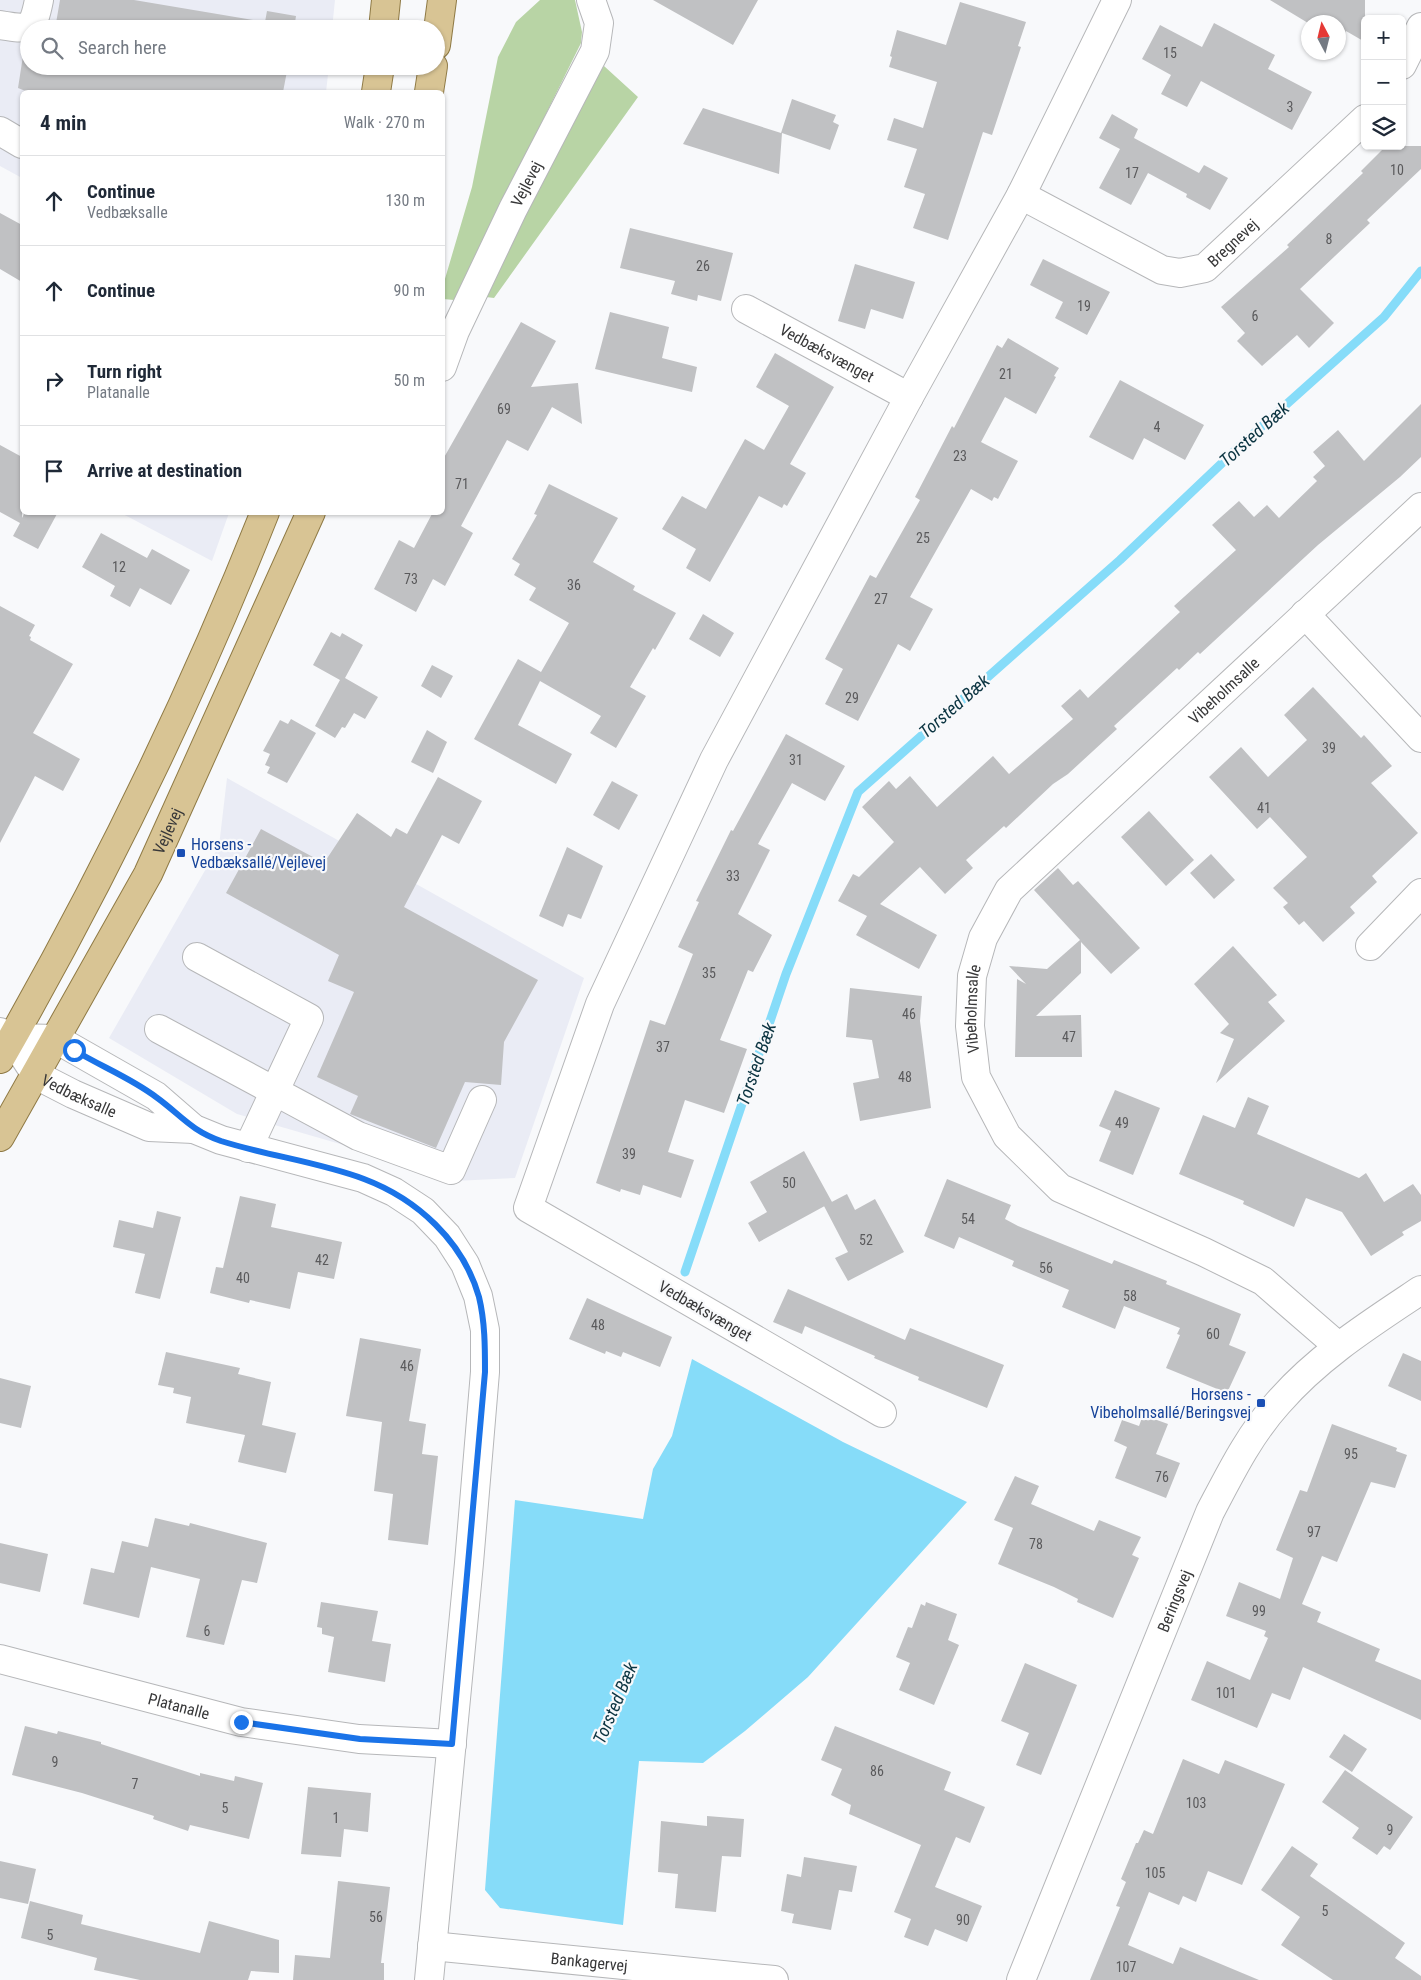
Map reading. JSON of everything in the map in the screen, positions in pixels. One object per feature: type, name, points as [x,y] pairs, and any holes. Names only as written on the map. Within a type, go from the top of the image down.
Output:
[{"type":"main road","points":[[384,20],[386,0]]},
{"type":"main road","points":[[439,20],[442,0]]},
{"type":"main road","points":[[376,90],[379,75]]},
{"type":"main road","points":[[429,90],[432,75]]},
{"type":"main road","points":[[4,1043],[113,851],[186,702],[265,515]]},
{"type":"main road","name":"Vejlevej","points":[[0,1137],[148,874],[310,515]]},
{"type":"street","points":[[35,20],[39,0]]},
{"type":"street","name":"Vejlevej","points":[[445,359],[455,331],[509,218],[595,51],[599,23],[591,0]]},
{"type":"street","points":[[909,397],[1021,195],[1117,0]]},
{"type":"street","points":[[0,25],[20,29]]},
{"type":"street","points":[[1404,60],[1421,27]]},
{"type":"street","name":"Bregnevej","points":[[1021,195],[1162,270],[1180,273],[1205,268],[1361,122]]},
{"type":"street","points":[[0,131],[20,143]]},
{"type":"street","name":"Vedbæksvænget","points":[[746,309],[909,397],[714,760],[600,1004],[528,1208],[882,1413]]},
{"type":"street","name":"Vibeholmsalle","points":[[1338,1346],[1263,1281],[1204,1252],[1060,1188],[1007,1136],[976,1077],[970,1026],[972,976],[983,938],[1009,890],[1421,507]]},
{"type":"street","points":[[1305,614],[1421,738]]},
{"type":"street","points":[[1370,946],[1421,893]]},
{"type":"street","points":[[197,958],[309,1018],[248,1148]]},
{"type":"street","points":[[159,1029],[358,1136],[451,1170],[482,1100]]},
{"type":"street","name":"Vedbæksalle","points":[[4,1043],[56,1039],[156,1096],[194,1129],[248,1148],[363,1178],[394,1192],[423,1211],[447,1236],[466,1264],[478,1296],[485,1330],[485,1372],[429,1980]]},
{"type":"street","name":"Vedbæksalle","points":[[4,1043],[36,1074],[73,1094],[150,1128],[194,1129]]},
{"type":"street","points":[[346,1174],[358,1136]]},
{"type":"street","name":"Beringsvej","points":[[1021,1980],[1210,1512],[1243,1450],[1278,1402],[1338,1346],[1421,1290]]},
{"type":"street","name":"Platanalle","points":[[0,1659],[241,1722],[360,1739],[452,1744]]},
{"type":"street","name":"Bankagervej","points":[[432,1946],[766,1979]]},
{"type":"shaded area","points":[[0,0],[335,0],[333,20],[20,20],[20,75],[328,75],[326,90],[20,90],[20,177],[0,166]]},
{"type":"shaded area","points":[[125,515],[228,515],[212,561]]},
{"type":"shaded area","points":[[227,778],[584,978],[515,1178],[455,1181],[409,1164],[237,1114],[109,1038],[219,846]]},
{"type":"green space","points":[[540,0],[575,0],[582,32],[581,43],[454,300],[445,299],[445,279],[472,187],[498,57],[516,22]]},
{"type":"green space","points":[[604,66],[638,97],[494,298],[478,296],[549,151]]},
{"type":"water","points":[[692,1359],[843,1442],[967,1502],[808,1677],[745,1731],[703,1763],[639,1761],[623,1925],[500,1908],[485,1890],[515,1500],[643,1519],[653,1469],[672,1436]]},
{"type":"building","points":[[60,0],[134,0],[253,20],[57,20]]},
{"type":"building","points":[[653,0],[758,0],[733,45]]},
{"type":"building","points":[[1270,0],[1365,0],[1365,15],[1361,15],[1361,40],[1346,31],[1346,15],[1301,15],[1301,19]]},
{"type":"building","points":[[960,2],[1026,22],[1018,46],[1021,47],[992,135],[983,132],[948,240],[913,228],[925,194],[904,187],[917,149],[887,140],[894,118],[923,128],[937,82],[889,67],[897,30],[946,45]]},
{"type":"building","points":[[267,11],[296,16],[295,20],[265,20]]},
{"type":"building","points":[[1214,23],[1275,55],[1268,69],[1312,92],[1292,130],[1201,81],[1187,107],[1161,94],[1171,75],[1142,59],[1160,25],[1202,47]]},
{"type":"building","points":[[20,75],[286,75],[283,90],[23,90],[18,88]]},
{"type":"building","points":[[792,99],[836,115],[833,122],[839,125],[830,150],[782,133],[779,174],[683,144],[703,108],[781,133]]},
{"type":"building","points":[[1112,114],[1138,129],[1134,138],[1199,173],[1204,165],[1228,178],[1210,210],[1186,197],[1187,194],[1148,173],[1131,205],[1099,188],[1120,149],[1099,138]]},
{"type":"building","points":[[1406,146],[1421,146],[1421,169],[1367,220],[1370,223],[1300,289],[1334,323],[1309,348],[1297,335],[1262,366],[1237,341],[1245,333],[1221,307],[1289,247],[1287,245],[1363,173],[1361,171],[1382,150],[1406,150]]},
{"type":"building","points":[[0,213],[20,224],[20,281],[0,269]]},
{"type":"building","points":[[630,228],[733,253],[721,301],[698,295],[697,301],[671,294],[675,281],[620,268]]},
{"type":"building","points":[[1043,259],[1110,292],[1087,335],[1055,318],[1063,302],[1030,285]]},
{"type":"building","points":[[855,264],[915,282],[903,319],[871,309],[865,329],[838,321]]},
{"type":"building","points":[[610,312],[669,327],[662,358],[697,367],[692,392],[595,369]]},
{"type":"building","points":[[521,322],[556,341],[531,387],[578,383],[582,424],[552,407],[528,451],[507,440],[461,526],[473,533],[445,586],[433,579],[416,612],[374,589],[399,540],[414,548],[431,515],[445,515],[445,456]]},
{"type":"building","points":[[1008,338],[1059,368],[1054,376],[1056,377],[1036,414],[1005,397],[981,442],[1018,461],[998,499],[994,497],[992,501],[971,489],[910,597],[933,609],[910,651],[898,644],[858,721],[825,704],[843,669],[825,659],[870,575],[876,578],[920,500],[915,497],[952,426],[954,428],[997,345],[1002,348]]},
{"type":"building","points":[[775,353],[834,387],[790,464],[806,473],[787,506],[784,504],[782,508],[759,496],[710,582],[686,568],[696,549],[662,529],[682,496],[706,509],[745,439],[764,450],[789,406],[756,387]]},
{"type":"building","points":[[1120,380],[1204,425],[1185,460],[1144,438],[1133,460],[1089,437]]},
{"type":"building","points":[[1421,404],[1421,457],[1400,477],[1318,545],[1200,654],[1198,652],[1179,670],[1177,668],[1114,726],[1117,729],[1068,774],[1053,784],[1006,828],[1004,826],[966,860],[973,868],[945,894],[920,867],[880,904],[937,935],[919,969],[856,935],[867,916],[838,901],[853,874],[859,877],[894,842],[862,807],[889,781],[896,789],[910,776],[937,807],[993,756],[1009,774],[1073,719],[1061,706],[1080,689],[1088,698],[1180,612],[1174,606],[1236,550],[1212,525],[1239,501],[1254,517],[1267,505],[1279,518],[1317,481],[1313,477],[1325,466],[1313,452],[1338,430],[1364,461]]},
{"type":"building","points":[[0,445],[20,456],[20,515],[22,515],[22,518],[24,515],[56,515],[38,549],[13,536],[20,523],[0,512]]},
{"type":"building","points":[[549,484],[618,518],[593,562],[635,586],[633,590],[676,613],[655,650],[653,648],[630,687],[646,696],[616,748],[590,733],[601,716],[540,681],[518,725],[572,754],[556,784],[474,739],[518,659],[541,672],[569,623],[529,600],[536,588],[514,575],[520,564],[512,559],[537,515],[534,514]]},
{"type":"building","points":[[101,533],[147,558],[152,549],[190,570],[171,605],[140,588],[130,607],[110,596],[115,586],[82,567]]},
{"type":"building","points":[[0,606],[35,625],[29,636],[31,637],[30,640],[73,664],[33,733],[80,759],[63,791],[35,776],[0,843]]},
{"type":"building","points":[[703,614],[734,633],[720,657],[689,639]]},
{"type":"building","points":[[331,632],[340,637],[342,633],[363,645],[345,678],[378,697],[365,719],[354,713],[345,728],[342,727],[335,738],[315,726],[340,680],[313,665]]},
{"type":"building","points":[[432,665],[453,676],[441,698],[421,686]]},
{"type":"building","points":[[1313,687],[1361,738],[1364,735],[1392,766],[1371,783],[1418,833],[1372,876],[1377,882],[1350,907],[1355,913],[1323,942],[1304,921],[1299,925],[1283,907],[1288,903],[1273,888],[1307,857],[1270,817],[1257,829],[1209,777],[1241,747],[1268,777],[1307,740],[1284,715]]},
{"type":"building","points":[[291,719],[316,733],[287,783],[267,773],[270,767],[265,765],[270,754],[263,751],[280,720],[288,724]]},
{"type":"building","points":[[427,730],[447,742],[433,773],[411,762]]},
{"type":"building","points":[[786,734],[845,766],[825,801],[792,783],[758,844],[770,850],[738,914],[772,935],[753,972],[748,970],[720,1040],[747,1049],[724,1113],[685,1100],[668,1152],[694,1160],[681,1198],[643,1185],[640,1195],[621,1189],[620,1192],[596,1183],[650,1020],[665,1025],[693,954],[678,947],[699,902],[696,901],[731,830],[733,831]]},
{"type":"building","points":[[438,777],[482,801],[459,844],[442,835],[404,907],[538,980],[504,1042],[501,1085],[465,1082],[436,1148],[350,1114],[358,1096],[317,1077],[354,992],[328,981],[339,955],[226,893],[261,829],[324,863],[357,813],[391,837],[396,828],[407,834]]},
{"type":"building","points":[[612,781],[638,795],[619,830],[593,815]]},
{"type":"building","points":[[1149,811],[1194,860],[1166,886],[1121,837]]},
{"type":"building","points":[[567,847],[603,866],[581,919],[568,914],[563,927],[539,916]]},
{"type":"building","points":[[1211,854],[1235,880],[1214,899],[1190,873]]},
{"type":"building","points":[[1058,868],[1073,885],[1078,881],[1140,948],[1111,974],[1081,942],[1081,973],[1036,1016],[1081,1015],[1082,1057],[1015,1057],[1017,979],[1026,984],[1009,966],[1047,969],[1080,940],[1034,890]]},
{"type":"building","points":[[1233,946],[1277,995],[1268,1002],[1285,1021],[1216,1083],[1234,1039],[1220,1033],[1229,1024],[1194,984]]},
{"type":"building","points":[[850,988],[922,996],[920,1021],[931,1108],[860,1121],[853,1083],[879,1078],[872,1040],[846,1037]]},
{"type":"building","points":[[1115,1090],[1160,1108],[1133,1175],[1099,1161],[1111,1131],[1099,1126]]},
{"type":"building","points":[[1248,1097],[1269,1106],[1257,1134],[1359,1178],[1366,1173],[1384,1202],[1413,1184],[1421,1195],[1421,1221],[1402,1232],[1404,1235],[1371,1256],[1342,1212],[1306,1198],[1294,1227],[1243,1204],[1244,1201],[1179,1174],[1203,1115],[1235,1128]]},
{"type":"building","points":[[804,1151],[832,1202],[759,1242],[748,1223],[767,1212],[750,1182]]},
{"type":"building","points":[[947,1179],[1011,1205],[1005,1219],[1018,1226],[1112,1264],[1114,1260],[1167,1281],[1166,1284],[1241,1314],[1229,1345],[1246,1352],[1227,1393],[1166,1368],[1180,1335],[1177,1334],[1180,1328],[1124,1306],[1115,1329],[1062,1307],[1069,1290],[1012,1266],[1014,1261],[959,1237],[954,1249],[924,1236]]},
{"type":"building","points":[[847,1194],[855,1210],[875,1199],[904,1252],[848,1281],[835,1258],[848,1252],[824,1206]]},
{"type":"building","points":[[240,1196],[276,1204],[271,1227],[342,1242],[334,1279],[298,1272],[290,1309],[250,1300],[249,1303],[210,1293],[216,1267],[223,1268]]},
{"type":"building","points":[[157,1211],[181,1217],[160,1299],[135,1293],[145,1254],[113,1247],[119,1220],[153,1228]]},
{"type":"building","points":[[788,1289],[905,1340],[910,1328],[1004,1365],[987,1408],[918,1380],[919,1377],[805,1326],[802,1334],[773,1322]]},
{"type":"building","points":[[587,1298],[672,1337],[660,1367],[623,1352],[621,1357],[606,1351],[605,1354],[569,1339]]},
{"type":"building","points":[[360,1338],[421,1349],[409,1421],[426,1424],[422,1454],[438,1456],[428,1545],[388,1540],[393,1494],[374,1491],[382,1422],[346,1416]]},
{"type":"building","points":[[166,1352],[240,1368],[238,1374],[271,1382],[262,1425],[296,1433],[286,1473],[238,1462],[245,1435],[186,1423],[191,1397],[173,1393],[174,1388],[158,1385]]},
{"type":"building","points":[[1403,1353],[1421,1361],[1421,1401],[1388,1386]]},
{"type":"building","points":[[0,1378],[31,1386],[21,1428],[0,1423]]},
{"type":"building","points":[[1143,1415],[1168,1424],[1156,1454],[1180,1463],[1166,1498],[1115,1478],[1127,1447],[1114,1441],[1122,1420],[1139,1426]]},
{"type":"building","points":[[1332,1424],[1397,1448],[1396,1451],[1407,1455],[1395,1488],[1371,1482],[1337,1562],[1322,1556],[1302,1604],[1321,1612],[1317,1622],[1380,1649],[1375,1661],[1421,1680],[1421,1720],[1303,1667],[1290,1700],[1272,1693],[1257,1728],[1191,1700],[1207,1661],[1250,1680],[1268,1638],[1264,1636],[1266,1631],[1226,1616],[1239,1582],[1280,1599],[1293,1558],[1276,1550],[1300,1490],[1307,1492]]},
{"type":"building","points":[[1015,1476],[1039,1486],[1031,1504],[1094,1531],[1099,1520],[1141,1537],[1132,1555],[1139,1558],[1113,1618],[1077,1602],[1078,1599],[1054,1587],[998,1564],[1013,1528],[994,1520]]},
{"type":"building","points":[[155,1518],[189,1526],[190,1523],[267,1543],[257,1583],[242,1580],[224,1645],[186,1637],[200,1579],[151,1567],[139,1618],[83,1604],[91,1568],[114,1573],[122,1541],[148,1547]]},
{"type":"building","points":[[0,1543],[48,1554],[40,1592],[0,1583]]},
{"type":"building","points":[[321,1602],[378,1611],[372,1641],[391,1644],[385,1682],[328,1672],[334,1637],[322,1634],[322,1628],[317,1627]]},
{"type":"building","points":[[926,1602],[957,1614],[948,1640],[959,1645],[934,1705],[899,1690],[910,1663],[896,1657],[908,1627],[912,1628],[921,1604],[925,1606]]},
{"type":"building","points":[[1025,1663],[1077,1685],[1041,1775],[1016,1765],[1029,1733],[1001,1721]]},
{"type":"building","points":[[25,1726],[57,1734],[58,1731],[101,1742],[101,1744],[200,1776],[200,1773],[234,1781],[235,1776],[263,1783],[249,1839],[190,1825],[188,1831],[153,1819],[154,1816],[82,1793],[12,1775]]},
{"type":"building","points":[[835,1726],[951,1772],[944,1790],[985,1807],[970,1843],[956,1837],[935,1887],[982,1906],[967,1942],[935,1929],[928,1946],[904,1937],[911,1919],[894,1912],[921,1845],[849,1814],[851,1805],[831,1795],[842,1769],[821,1760]]},
{"type":"building","points":[[1344,1734],[1367,1749],[1352,1772],[1329,1757]]},
{"type":"building","points":[[1183,1759],[1219,1774],[1225,1760],[1285,1784],[1242,1885],[1208,1871],[1196,1902],[1183,1896],[1179,1905],[1149,1892],[1128,1945],[1173,1964],[1180,1947],[1259,1980],[1090,1980],[1120,1907],[1116,1906],[1126,1882],[1121,1879],[1136,1843],[1138,1843],[1144,1830],[1153,1834]]},
{"type":"building","points":[[1345,1770],[1413,1817],[1390,1850],[1384,1846],[1377,1855],[1352,1838],[1359,1828],[1322,1802]]},
{"type":"building","points":[[308,1787],[371,1793],[368,1832],[344,1829],[341,1857],[301,1854]]},
{"type":"building","points":[[707,1816],[744,1819],[741,1857],[722,1856],[716,1912],[675,1908],[678,1874],[658,1872],[661,1821],[707,1826]]},
{"type":"building","points":[[1292,1846],[1318,1864],[1310,1876],[1405,1943],[1395,1958],[1421,1976],[1421,1980],[1333,1980],[1281,1945],[1300,1917],[1261,1890]]},
{"type":"building","points":[[804,1857],[857,1866],[852,1892],[839,1890],[831,1930],[792,1923],[794,1914],[781,1911],[787,1874],[801,1877]]},
{"type":"building","points":[[0,1861],[36,1869],[28,1904],[0,1898]]},
{"type":"building","points":[[338,1881],[390,1887],[381,1963],[384,1963],[384,1980],[293,1980],[295,1955],[330,1958]]},
{"type":"building","points":[[30,1901],[83,1915],[81,1924],[200,1953],[209,1921],[279,1940],[279,1973],[251,1971],[248,1980],[140,1980],[94,1970],[97,1958],[21,1938]]},
{"type":"waterway","name":"Torsted Bæk","points":[[685,1272],[786,974],[858,792],[1120,560],[1241,445],[1384,317],[1421,271]]},
{"type":"place","name":"Horsens - Vedbæksallé/Vejlevej","points":[[181,853]]},
{"type":"place","name":"Horsens - Vibeholmsallé/Beringsvej","points":[[1261,1403]]},
{"type":"route","points":[[74,1050],[156,1096],[194,1129],[221,1140],[363,1178],[394,1192],[423,1211],[447,1236],[466,1264],[478,1296],[485,1330],[485,1372],[452,1744],[360,1739],[241,1722]]}]
